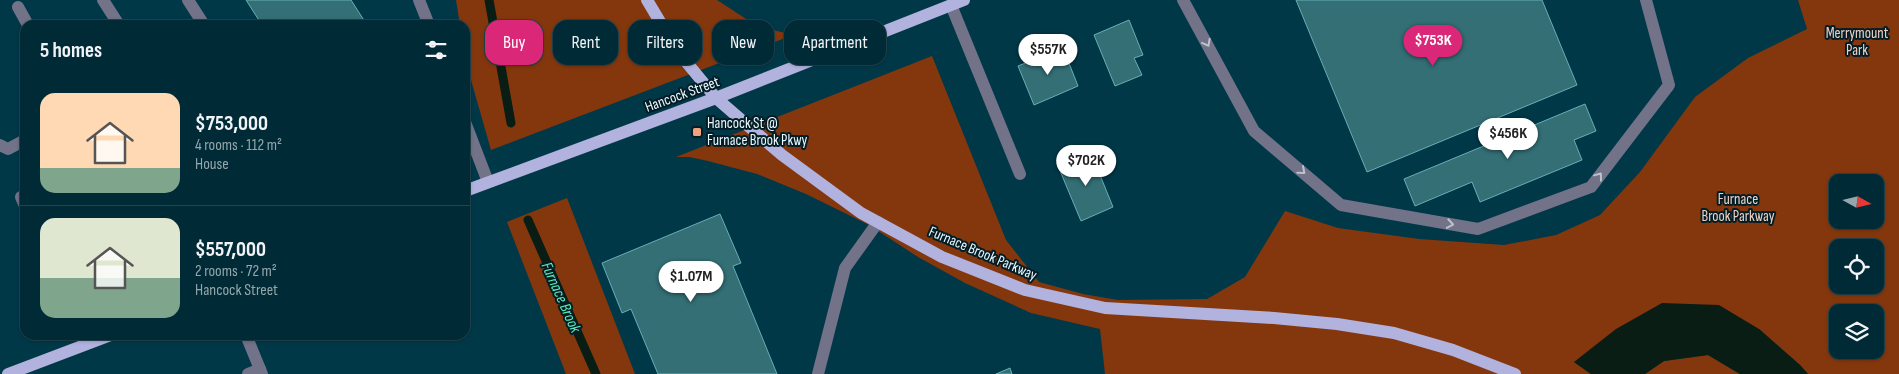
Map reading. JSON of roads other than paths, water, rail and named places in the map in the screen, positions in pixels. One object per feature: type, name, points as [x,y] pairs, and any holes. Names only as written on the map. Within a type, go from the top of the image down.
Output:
[{"type":"main road","name":"Furnace Brook Parkway","points":[[646,0],[678,52],[716,98],[782,154],[861,213],[942,257],[1025,290],[1105,308],[1274,318],[1365,328],[1453,350],[1515,374]]},
{"type":"main road","name":"Hancock Street","points":[[470,189],[716,98],[964,0]]},
{"type":"main road","points":[[8,374],[87,340]]},
{"type":"street","points":[[103,0],[116,20]]},
{"type":"street","points":[[188,0],[201,20]]},
{"type":"street","points":[[419,0],[426,20]]},
{"type":"street","points":[[1183,0],[1254,131],[1341,205],[1478,229],[1591,187],[1668,85],[1646,0]]},
{"type":"street","points":[[951,5],[1020,174]]},
{"type":"street","points":[[18,7],[25,20]]},
{"type":"street","points":[[470,135],[488,182]]},
{"type":"street","points":[[0,145],[8,148],[20,142]]},
{"type":"street","points":[[818,374],[845,268],[878,222]]},
{"type":"street","points":[[247,340],[257,372]]},
{"type":"waterway","name":"Furnace Brook","points":[[489,0],[511,123]]},
{"type":"waterway","name":"Furnace Brook","points":[[528,220],[596,374]]},
{"type":"place","name":"Hancock St @ Furnace Brook Pkwy","points":[[697,132]]},
{"type":"park label","name":"Merrymount Park","points":[[1857,42]]}]
